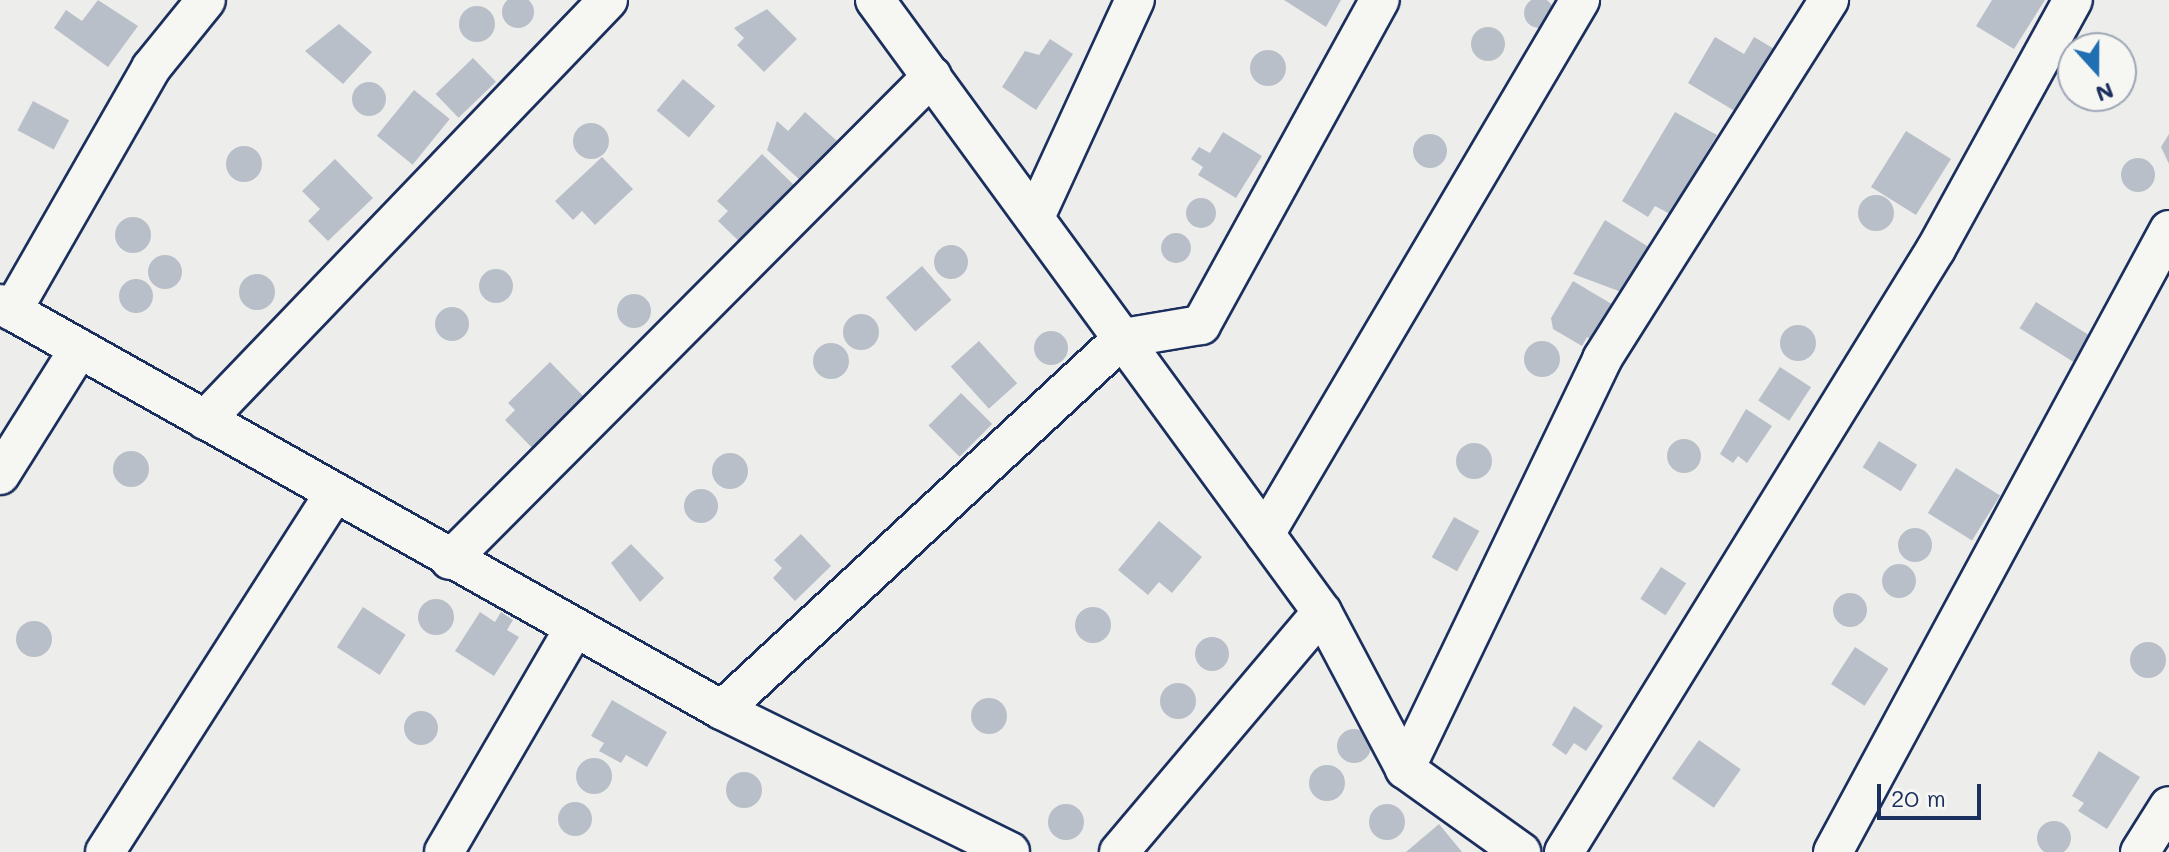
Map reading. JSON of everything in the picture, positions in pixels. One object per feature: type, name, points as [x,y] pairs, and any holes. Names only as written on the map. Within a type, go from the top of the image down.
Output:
[{"type":"street","points":[[206,0],[151,68],[6,308],[722,710],[1010,852]]},
{"type":"street","points":[[205,420],[608,0]]},
{"type":"street","points":[[1035,217],[1135,0]]},
{"type":"street","points":[[722,710],[1123,338],[1201,325],[1380,0]]},
{"type":"street","points":[[1265,534],[1580,0]]},
{"type":"street","points":[[1405,769],[1602,359],[1829,0]]},
{"type":"street","points":[[1564,852],[1936,249],[2073,0]]},
{"type":"street","points":[[880,2],[1322,612],[1405,769],[1521,852]]},
{"type":"street","points":[[450,560],[932,76]]},
{"type":"street","points":[[1833,852],[2169,230]]},
{"type":"street","points":[[0,475],[79,349]]},
{"type":"street","points":[[105,852],[334,494]]},
{"type":"street","points":[[1119,852],[1322,612]]},
{"type":"street","points":[[444,852],[574,629]]},
{"type":"street","points":[[2140,852],[2169,806]]},
{"type":"building","points":[[518,-4],[529,1],[534,12],[529,23],[518,28],[507,23],[502,12],[507,1]]},
{"type":"building","points":[[1539,-2],[1550,2],[1554,13],[1550,24],[1539,28],[1528,24],[1524,13],[1528,2]]},
{"type":"building","points":[[98,0],[138,26],[108,67],[54,28],[66,10],[82,21]]},
{"type":"building","points":[[1284,0],[1341,0],[1326,27]]},
{"type":"building","points":[[1992,0],[2045,0],[2014,49],[1976,26]]},
{"type":"building","points":[[477,6],[489,12],[495,24],[489,36],[477,42],[465,36],[459,24],[465,12]]},
{"type":"building","points":[[767,9],[797,39],[764,72],[737,45],[744,38],[734,28]]},
{"type":"building","points":[[339,24],[372,52],[343,84],[305,51]]},
{"type":"building","points":[[1488,27],[1500,32],[1505,44],[1500,56],[1488,61],[1476,56],[1471,44],[1476,32]]},
{"type":"building","points":[[1715,37],[1744,54],[1754,37],[1776,50],[1738,113],[1688,83]]},
{"type":"building","points":[[1050,39],[1073,54],[1036,110],[1002,87],[1025,51],[1039,55]]},
{"type":"building","points":[[1268,50],[1280,56],[1286,68],[1280,80],[1268,86],[1256,80],[1250,68],[1256,56]]},
{"type":"building","points":[[473,58],[496,82],[459,118],[436,94]]},
{"type":"building","points":[[683,79],[715,106],[689,137],[657,110]]},
{"type":"building","points":[[369,82],[381,87],[386,99],[381,111],[369,116],[357,111],[352,99],[357,87]]},
{"type":"building","points":[[414,90],[450,119],[413,165],[377,136]]},
{"type":"building","points":[[33,101],[69,120],[54,149],[18,130]]},
{"type":"building","points":[[805,112],[837,141],[801,181],[767,150],[777,121],[788,131]]},
{"type":"building","points":[[1675,112],[1717,135],[1670,214],[1655,206],[1648,217],[1622,201]]},
{"type":"building","points":[[591,123],[603,129],[609,141],[603,153],[591,159],[579,153],[573,141],[579,129]]},
{"type":"building","points":[[1906,131],[1951,159],[1916,215],[1871,187]]},
{"type":"building","points":[[1223,132],[1262,156],[1236,198],[1198,175],[1203,167],[1191,159],[1199,147],[1210,153]]},
{"type":"building","points":[[1430,134],[1442,139],[1447,151],[1442,163],[1430,168],[1418,163],[1413,151],[1418,139]]},
{"type":"building","points":[[2169,134],[2169,164],[2161,147]]},
{"type":"building","points":[[244,146],[256,152],[262,164],[256,176],[244,182],[232,176],[226,164],[232,152]]},
{"type":"building","points":[[762,154],[798,189],[744,246],[718,221],[728,211],[717,201]]},
{"type":"building","points":[[602,157],[633,189],[595,225],[582,211],[573,220],[555,201]]},
{"type":"building","points":[[2138,158],[2150,163],[2155,175],[2150,187],[2138,192],[2126,187],[2121,175],[2126,163]]},
{"type":"building","points":[[335,159],[373,198],[328,241],[308,221],[320,209],[302,191]]},
{"type":"building","points":[[1876,195],[1888,201],[1894,213],[1888,225],[1876,231],[1864,225],[1858,213],[1864,201]]},
{"type":"building","points":[[1201,198],[1207,199],[1215,207],[1215,219],[1207,227],[1201,228],[1195,227],[1187,219],[1186,213],[1187,207],[1195,199]]},
{"type":"building","points":[[133,217],[145,223],[151,235],[145,247],[133,253],[121,247],[115,235],[121,223]]},
{"type":"building","points":[[1605,220],[1652,249],[1624,293],[1573,274]]},
{"type":"building","points":[[1176,233],[1186,238],[1191,248],[1186,258],[1176,263],[1166,258],[1161,248],[1166,238]]},
{"type":"building","points":[[951,245],[963,250],[968,262],[963,274],[951,279],[939,274],[934,262],[939,250]]},
{"type":"building","points":[[165,255],[177,260],[182,272],[177,284],[165,289],[153,284],[148,272],[153,260]]},
{"type":"building","points":[[922,266],[952,300],[915,331],[886,297]]},
{"type":"building","points":[[496,269],[508,274],[513,286],[508,298],[496,303],[484,298],[479,286],[484,274]]},
{"type":"building","points":[[257,274],[269,280],[275,292],[269,304],[257,310],[245,304],[239,292],[245,280]]},
{"type":"building","points":[[136,279],[148,284],[153,296],[148,308],[136,313],[124,308],[119,296],[124,284]]},
{"type":"building","points":[[1573,281],[1615,306],[1594,341],[1587,337],[1582,346],[1553,329],[1551,318]]},
{"type":"building","points":[[634,294],[646,299],[651,311],[646,323],[634,328],[622,323],[617,311],[622,299]]},
{"type":"building","points":[[2036,302],[2100,342],[2084,369],[2020,328]]},
{"type":"building","points":[[452,307],[464,312],[469,324],[464,336],[452,341],[440,336],[435,324],[440,312]]},
{"type":"building","points":[[861,314],[873,320],[879,332],[873,344],[861,350],[849,344],[843,332],[849,320]]},
{"type":"building","points":[[1798,325],[1810,331],[1816,343],[1810,355],[1798,361],[1786,355],[1780,343],[1786,331]]},
{"type":"building","points":[[1051,331],[1063,336],[1068,348],[1063,360],[1051,365],[1039,360],[1034,348],[1039,336]]},
{"type":"building","points":[[979,341],[1017,383],[989,409],[951,366]]},
{"type":"building","points":[[1542,341],[1554,347],[1560,359],[1554,371],[1542,377],[1530,371],[1524,359],[1530,347]]},
{"type":"building","points":[[831,343],[843,349],[849,361],[843,373],[831,379],[819,373],[813,361],[819,349]]},
{"type":"building","points":[[550,362],[588,401],[535,451],[505,420],[515,410],[508,403]]},
{"type":"building","points":[[1780,367],[1811,387],[1789,421],[1758,401]]},
{"type":"building","points":[[961,393],[992,424],[960,457],[928,426]]},
{"type":"building","points":[[1746,409],[1772,426],[1747,463],[1738,456],[1733,463],[1720,454]]},
{"type":"building","points":[[1684,439],[1696,444],[1701,456],[1696,468],[1684,473],[1672,468],[1667,456],[1672,444]]},
{"type":"building","points":[[1879,441],[1917,465],[1901,491],[1863,467]]},
{"type":"building","points":[[1474,443],[1486,449],[1492,461],[1486,473],[1474,479],[1462,473],[1456,461],[1462,449]]},
{"type":"building","points":[[131,451],[143,457],[149,469],[143,481],[131,487],[119,481],[113,469],[119,457]]},
{"type":"building","points":[[730,453],[742,459],[748,471],[742,483],[730,489],[718,483],[712,471],[718,459]]},
{"type":"building","points":[[1956,468],[2000,496],[1972,541],[1928,513]]},
{"type":"building","points":[[701,489],[713,494],[718,506],[713,518],[701,523],[689,518],[684,506],[689,494]]},
{"type":"building","points":[[1454,517],[1479,531],[1457,571],[1432,557]]},
{"type":"building","points":[[1159,521],[1202,557],[1172,593],[1159,582],[1148,595],[1118,570]]},
{"type":"building","points":[[1915,528],[1927,533],[1932,545],[1927,557],[1915,562],[1903,557],[1898,545],[1903,533]]},
{"type":"building","points":[[801,534],[831,566],[795,601],[773,578],[782,568],[774,560]]},
{"type":"building","points":[[631,544],[664,578],[640,602],[611,563]]},
{"type":"building","points":[[1899,564],[1911,569],[1916,581],[1911,593],[1899,598],[1887,593],[1882,581],[1887,569]]},
{"type":"building","points":[[1661,567],[1686,583],[1665,615],[1640,599]]},
{"type":"building","points":[[1850,593],[1862,598],[1867,610],[1862,622],[1850,627],[1838,622],[1833,610],[1838,598]]},
{"type":"building","points":[[436,599],[448,605],[454,617],[448,629],[436,635],[424,629],[418,617],[424,605]]},
{"type":"building","points":[[363,607],[406,635],[380,675],[337,647]]},
{"type":"building","points":[[1093,607],[1105,613],[1111,625],[1105,637],[1093,643],[1081,637],[1075,625],[1081,613]]},
{"type":"building","points":[[480,612],[495,622],[501,612],[513,620],[507,630],[519,637],[494,676],[455,651]]},
{"type":"building","points":[[34,621],[46,627],[52,639],[46,651],[34,657],[22,651],[16,639],[22,627]]},
{"type":"building","points":[[1212,637],[1224,642],[1229,654],[1224,666],[1212,671],[1200,666],[1195,654],[1200,642]]},
{"type":"building","points":[[2148,642],[2160,648],[2166,660],[2160,672],[2148,678],[2136,672],[2130,660],[2136,648]]},
{"type":"building","points":[[1855,647],[1889,669],[1865,706],[1831,684]]},
{"type":"building","points":[[1178,683],[1190,689],[1196,701],[1190,713],[1178,719],[1166,713],[1160,701],[1166,689]]},
{"type":"building","points":[[989,698],[1001,704],[1007,716],[1001,728],[989,734],[977,728],[971,716],[977,704]]},
{"type":"building","points":[[612,700],[667,732],[647,767],[626,755],[621,763],[599,751],[604,743],[591,736]]},
{"type":"building","points":[[1574,706],[1603,726],[1586,751],[1574,743],[1566,755],[1552,745]]},
{"type":"building","points":[[421,711],[433,716],[438,728],[433,740],[421,745],[409,740],[404,728],[409,716]]},
{"type":"building","points":[[1354,729],[1366,734],[1371,746],[1366,758],[1354,763],[1342,758],[1337,746],[1342,734]]},
{"type":"building","points":[[1699,740],[1741,769],[1714,808],[1672,779]]},
{"type":"building","points":[[2099,751],[2140,777],[2107,829],[2078,811],[2084,803],[2072,796]]},
{"type":"building","points":[[594,758],[606,764],[612,776],[606,788],[594,794],[582,788],[576,776],[582,764]]},
{"type":"building","points":[[1327,765],[1339,771],[1345,783],[1339,795],[1327,801],[1315,795],[1309,783],[1315,771]]},
{"type":"building","points":[[744,772],[756,778],[762,790],[756,802],[744,808],[732,802],[726,790],[732,778]]},
{"type":"building","points":[[575,802],[587,807],[592,819],[587,831],[575,836],[563,831],[558,819],[563,807]]},
{"type":"building","points":[[1066,804],[1078,810],[1084,822],[1078,834],[1066,840],[1054,834],[1048,822],[1054,810]]},
{"type":"building","points":[[1387,804],[1399,810],[1405,822],[1399,834],[1387,840],[1375,834],[1369,822],[1375,810]]},
{"type":"building","points":[[2054,821],[2066,826],[2071,838],[2066,850],[2054,855],[2042,850],[2037,838],[2042,826]]},
{"type":"building","points":[[1439,824],[1462,852],[1406,852]]}]
